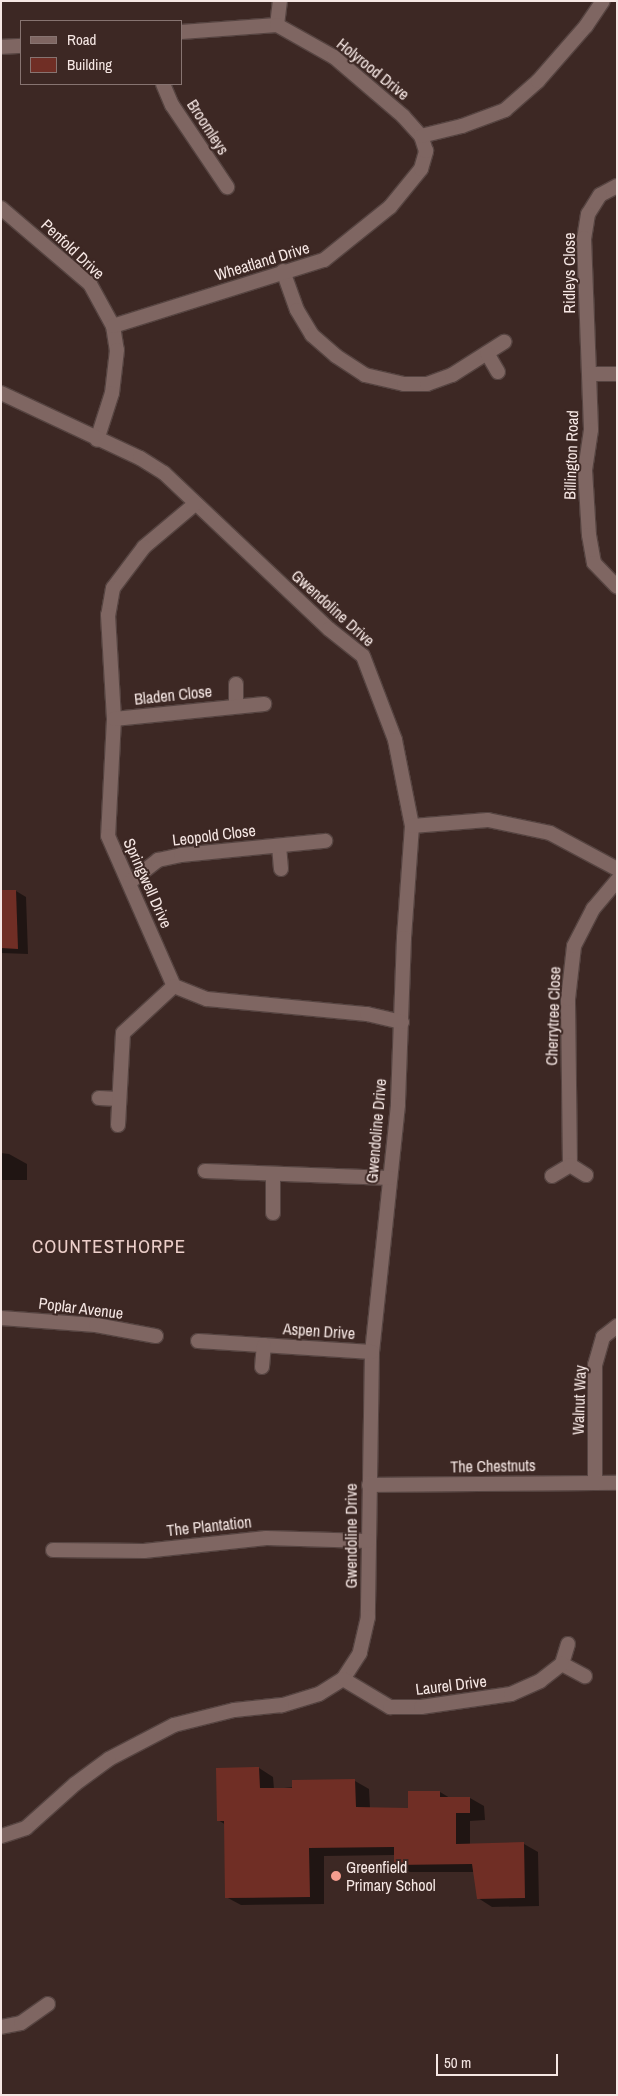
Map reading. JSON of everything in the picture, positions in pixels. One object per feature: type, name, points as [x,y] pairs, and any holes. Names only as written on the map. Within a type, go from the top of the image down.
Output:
[{"type":"street","points":[[182,32],[278,25],[280,1]]},
{"type":"street","points":[[421,136],[462,126],[505,110],[538,81],[586,26],[603,1]]},
{"type":"street","name":"Holyrood Drive","points":[[278,25],[334,57],[403,116],[421,136]]},
{"type":"street","points":[[1,48],[20,46]]},
{"type":"street","name":"Broomleys","points":[[163,85],[172,105],[227,187]]},
{"type":"street","name":"Wheatland Drive","points":[[113,326],[283,271],[324,260],[390,208],[421,170],[426,151],[421,136]]},
{"type":"street","name":"Ridleys Close","points":[[590,374],[584,247],[588,214],[600,195],[617,186]]},
{"type":"street","name":"Penfold Drive","points":[[1,208],[90,284],[113,326],[116,350],[112,393],[97,440]]},
{"type":"street","points":[[283,271],[297,310],[312,335],[336,356],[365,375],[404,384],[427,384],[452,375],[504,342]]},
{"type":"street","points":[[486,353],[498,372]]},
{"type":"street","points":[[590,374],[617,374]]},
{"type":"street","name":"Billington Road","points":[[590,374],[591,430],[585,470],[589,535],[594,563],[617,587]]},
{"type":"street","name":"Gwendoline Drive","points":[[1,393],[97,440],[140,458],[164,473],[329,629],[363,656],[395,740],[412,826],[404,938],[402,1022],[390,1178],[372,1352],[368,1617],[360,1653],[343,1679],[319,1694],[282,1705],[234,1710],[174,1725],[109,1759],[75,1784],[26,1828],[1,1836]]},
{"type":"street","name":"Springwell Drive","points":[[174,986],[130,882],[108,836],[114,719],[108,615],[113,588],[144,547],[195,504]]},
{"type":"street","name":"Bladen Close","points":[[236,684],[236,706]]},
{"type":"street","name":"Bladen Close","points":[[114,719],[264,704]]},
{"type":"street","points":[[412,826],[488,820],[550,833],[617,869]]},
{"type":"street","name":"Leopold Close","points":[[130,882],[158,860],[325,841]]},
{"type":"street","name":"Leopold Close","points":[[279,846],[281,869]]},
{"type":"street","name":"Cherrytree Close","points":[[570,1165],[568,998],[574,946],[593,909],[617,880]]},
{"type":"street","points":[[118,1125],[123,1034],[174,986],[206,999],[367,1014],[402,1022]]},
{"type":"street","points":[[99,1098],[119,1099]]},
{"type":"street","points":[[552,1176],[570,1165],[586,1175]]},
{"type":"street","points":[[205,1171],[390,1178]]},
{"type":"street","points":[[273,1174],[273,1213]]},
{"type":"street","name":"Poplar Avenue","points":[[1,1318],[96,1324],[156,1336]]},
{"type":"street","name":"Walnut Way","points":[[595,1483],[595,1365],[602,1337],[617,1326]]},
{"type":"street","name":"Aspen Drive","points":[[198,1341],[372,1352]]},
{"type":"street","name":"Aspen Drive","points":[[262,1367],[264,1345]]},
{"type":"street","name":"The Chestnuts","points":[[369,1485],[617,1483]]},
{"type":"street","name":"The Plantation","points":[[53,1550],[144,1551],[266,1538],[368,1541]]},
{"type":"street","points":[[568,1644],[562,1664],[585,1676]]},
{"type":"street","name":"Laurel Drive","points":[[343,1679],[390,1707],[421,1708],[511,1694],[540,1681],[562,1664]]},
{"type":"street","points":[[1,2027],[21,2022],[48,2004]]},
{"type":"building","points":[[1,890],[16,890],[18,949],[1,948]]},
{"type":"building","points":[[259,1767],[260,1788],[292,1788],[292,1780],[355,1779],[356,1807],[408,1808],[408,1791],[440,1791],[440,1797],[470,1797],[470,1813],[456,1813],[456,1844],[524,1842],[525,1898],[477,1899],[472,1864],[394,1865],[394,1847],[309,1848],[310,1897],[225,1898],[224,1821],[217,1821],[216,1768]]},
{"type":"place","name":"Greenfield Primary School","points":[[336,1876]]},
{"type":"district","name":"COUNTESTHORPE","points":[[109,1247]]}]
